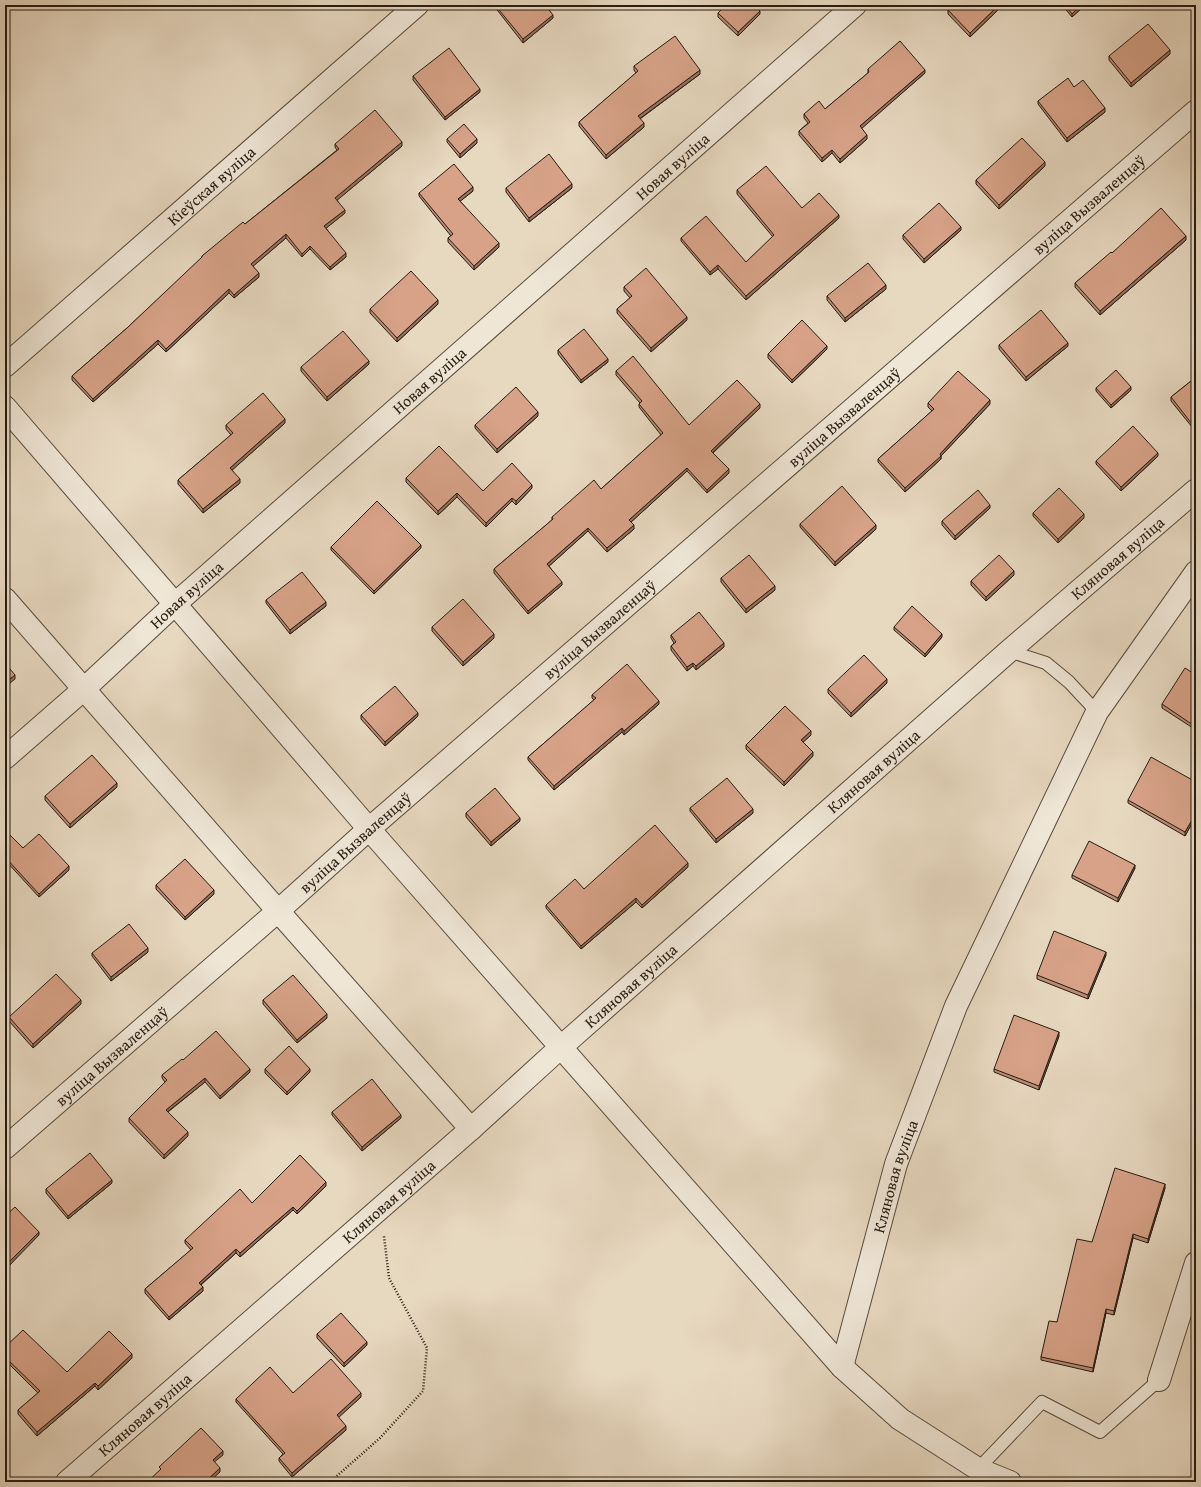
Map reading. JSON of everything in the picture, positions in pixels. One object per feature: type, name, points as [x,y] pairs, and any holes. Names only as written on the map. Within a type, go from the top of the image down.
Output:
[{"type":"street","name":"Кіеўская вуліца","points":[[5,366],[417,5]]},
{"type":"street","name":"Новая вуліца","points":[[5,758],[175,604],[855,5]]},
{"type":"street","name":"вуліца Вызваленцаў","points":[[5,1148],[278,911],[369,829],[1196,111]]},
{"type":"street","points":[[5,407],[369,829],[842,1367],[900,1419],[978,1469],[1010,1482]]},
{"type":"street","name":"Кляновая вуліца","points":[[67,1482],[382,1208],[561,1047],[1009,651],[1196,490]]},
{"type":"street","name":"Кляновая вуліца","points":[[842,1367],[896,1164],[956,1006],[1097,712],[1196,572]]},
{"type":"street","points":[[5,598],[278,911],[471,1129]]},
{"type":"street","points":[[1159,1380],[1196,1263]]},
{"type":"lane","points":[[1009,651],[1046,663],[1069,682],[1097,712]]},
{"type":"lane","points":[[978,1469],[1042,1402],[1100,1432],[1159,1380]]},
{"type":"path","points":[[330,1482],[380,1438],[423,1391],[427,1348],[389,1278],[382,1208]]},
{"type":"building","points":[[495,5],[547,5],[546,6],[553,15],[523,39]]},
{"type":"building","points":[[726,5],[754,5],[760,11],[738,32],[718,13]]},
{"type":"building","points":[[953,5],[999,5],[970,33],[948,10]]},
{"type":"building","points":[[1065,5],[1081,5],[1072,14]]},
{"type":"building","points":[[1148,24],[1170,50],[1131,83],[1109,56]]},
{"type":"building","points":[[675,36],[700,70],[638,116],[644,123],[606,155],[579,122],[638,71],[634,66]]},
{"type":"building","points":[[900,41],[925,70],[860,126],[867,135],[840,159],[832,150],[822,158],[799,131],[810,122],[804,114],[819,101],[825,109],[869,72],[868,69]]},
{"type":"building","points":[[449,48],[480,89],[445,117],[413,76]]},
{"type":"building","points":[[1068,78],[1074,87],[1083,80],[1105,108],[1067,138],[1038,101]]},
{"type":"building","points":[[375,110],[402,142],[335,198],[345,210],[324,226],[346,253],[330,267],[310,246],[302,254],[286,234],[251,264],[259,273],[234,295],[229,289],[166,349],[158,340],[93,399],[72,376],[127,328],[202,256],[243,222],[245,224],[339,149],[335,144]]},
{"type":"building","points":[[464,124],[477,139],[460,154],[447,139]]},
{"type":"building","points":[[1022,138],[1045,162],[999,205],[976,180]]},
{"type":"building","points":[[549,154],[572,184],[529,218],[506,188]]},
{"type":"building","points":[[454,164],[473,187],[458,199],[499,243],[474,266],[448,238],[453,234],[419,193]]},
{"type":"building","points":[[766,166],[802,208],[819,193],[839,215],[746,296],[718,265],[710,272],[681,238],[706,216],[746,262],[774,235],[737,190]]},
{"type":"building","points":[[939,203],[961,227],[924,259],[903,235]]},
{"type":"building","points":[[1161,208],[1186,236],[1100,311],[1075,283],[1111,252],[1112,253]]},
{"type":"building","points":[[868,263],[886,285],[845,318],[827,296]]},
{"type":"building","points":[[646,268],[687,317],[651,348],[617,309],[632,296],[624,287]]},
{"type":"building","points":[[411,271],[438,300],[397,338],[370,309]]},
{"type":"building","points":[[1041,310],[1068,343],[1026,377],[999,345]]},
{"type":"building","points":[[802,320],[827,346],[792,380],[768,354]]},
{"type":"building","points":[[584,329],[608,359],[581,380],[558,350]]},
{"type":"building","points":[[343,331],[369,361],[327,397],[301,367]]},
{"type":"building","points":[[633,356],[689,425],[737,380],[760,404],[711,451],[729,469],[707,490],[687,468],[629,520],[634,525],[607,548],[588,528],[547,564],[562,582],[528,611],[494,569],[553,519],[552,517],[594,480],[601,489],[663,433],[639,404],[642,401],[616,371]]},
{"type":"building","points":[[1116,370],[1131,387],[1111,405],[1096,388]]},
{"type":"building","points":[[958,371],[990,400],[940,454],[941,456],[905,488],[878,459],[934,409],[928,403]]},
{"type":"building","points":[[1196,377],[1196,421],[1192,424],[1171,397]]},
{"type":"building","points":[[516,387],[538,412],[497,449],[475,425]]},
{"type":"building","points":[[263,393],[285,419],[230,468],[240,479],[203,509],[178,480],[233,433],[226,425]]},
{"type":"building","points":[[1133,426],[1158,453],[1121,487],[1096,461]]},
{"type":"building","points":[[439,446],[483,491],[512,463],[532,485],[516,501],[512,498],[486,523],[457,493],[438,511],[406,478]]},
{"type":"building","points":[[842,486],[876,525],[835,562],[800,524]]},
{"type":"building","points":[[1059,488],[1084,514],[1058,539],[1033,513]]},
{"type":"building","points":[[978,490],[990,505],[955,536],[942,521]]},
{"type":"building","points":[[377,501],[421,545],[374,591],[331,547]]},
{"type":"building","points":[[749,555],[775,586],[746,609],[721,578]]},
{"type":"building","points":[[999,555],[1014,571],[986,597],[971,581]]},
{"type":"building","points":[[302,572],[326,602],[290,630],[266,600]]},
{"type":"building","points":[[463,599],[494,634],[463,662],[432,627]]},
{"type":"building","points":[[912,606],[942,634],[925,654],[894,627]]},
{"type":"building","points":[[699,612],[724,643],[696,666],[693,663],[687,667],[671,646],[676,642],[671,635]]},
{"type":"building","points":[[864,655],[887,679],[851,713],[828,689]]},
{"type":"building","points":[[5,663],[15,675],[5,683]]},
{"type":"building","points":[[627,664],[659,701],[624,731],[622,728],[554,786],[528,757],[596,698],[592,695]]},
{"type":"building","points":[[1185,668],[1196,675],[1196,727],[1162,704]]},
{"type":"building","points":[[395,686],[418,713],[385,742],[361,715]]},
{"type":"building","points":[[785,706],[811,731],[801,740],[813,752],[784,782],[746,745]]},
{"type":"building","points":[[92,755],[117,783],[70,824],[45,796]]},
{"type":"building","points":[[1151,757],[1196,782],[1196,813],[1185,832],[1128,800]]},
{"type":"building","points":[[727,778],[753,809],[716,839],[690,808]]},
{"type":"building","points":[[495,788],[520,818],[491,842],[466,813]]},
{"type":"building","points":[[655,825],[688,863],[642,905],[636,898],[581,946],[546,905],[575,879],[584,889]]},
{"type":"building","points":[[9,834],[23,848],[39,834],[69,866],[39,894],[5,857],[5,838]]},
{"type":"building","points":[[1089,841],[1135,865],[1118,898],[1072,875]]},
{"type":"building","points":[[185,859],[214,890],[185,917],[156,885]]},
{"type":"building","points":[[129,924],[148,948],[111,977],[92,953]]},
{"type":"building","points":[[1054,931],[1106,952],[1088,995],[1037,975]]},
{"type":"building","points":[[56,974],[81,1000],[33,1044],[9,1017]]},
{"type":"building","points":[[293,975],[327,1014],[297,1040],[263,1000]]},
{"type":"building","points":[[1014,1015],[1059,1032],[1039,1086],[994,1069]]},
{"type":"building","points":[[216,1031],[250,1069],[220,1096],[205,1078],[166,1110],[188,1132],[164,1155],[129,1118],[167,1080],[162,1075],[182,1059],[183,1060]]},
{"type":"building","points":[[289,1046],[310,1069],[287,1092],[265,1069]]},
{"type":"building","points":[[372,1079],[401,1115],[362,1147],[332,1112]]},
{"type":"building","points":[[90,1153],[112,1180],[68,1216],[46,1189]]},
{"type":"building","points":[[300,1155],[326,1182],[297,1211],[293,1207],[240,1253],[236,1249],[199,1283],[203,1287],[169,1317],[145,1289],[193,1248],[185,1240],[240,1189],[252,1203]]},
{"type":"building","points":[[1115,1168],[1165,1184],[1148,1239],[1133,1234],[1114,1311],[1106,1309],[1093,1368],[1041,1357],[1049,1321],[1057,1322],[1077,1239],[1092,1242]]},
{"type":"building","points":[[15,1207],[39,1232],[5,1266],[5,1216]]},
{"type":"building","points":[[341,1313],[367,1342],[344,1363],[317,1334]]},
{"type":"building","points":[[23,1330],[67,1372],[109,1331],[132,1354],[98,1386],[95,1383],[37,1432],[18,1410],[40,1391],[5,1357],[5,1347]]},
{"type":"building","points":[[331,1359],[361,1393],[337,1415],[346,1426],[292,1473],[279,1458],[285,1453],[236,1399],[270,1367],[293,1393]]},
{"type":"building","points":[[201,1428],[223,1451],[213,1460],[220,1468],[205,1482],[147,1482],[161,1469],[159,1467]]}]
